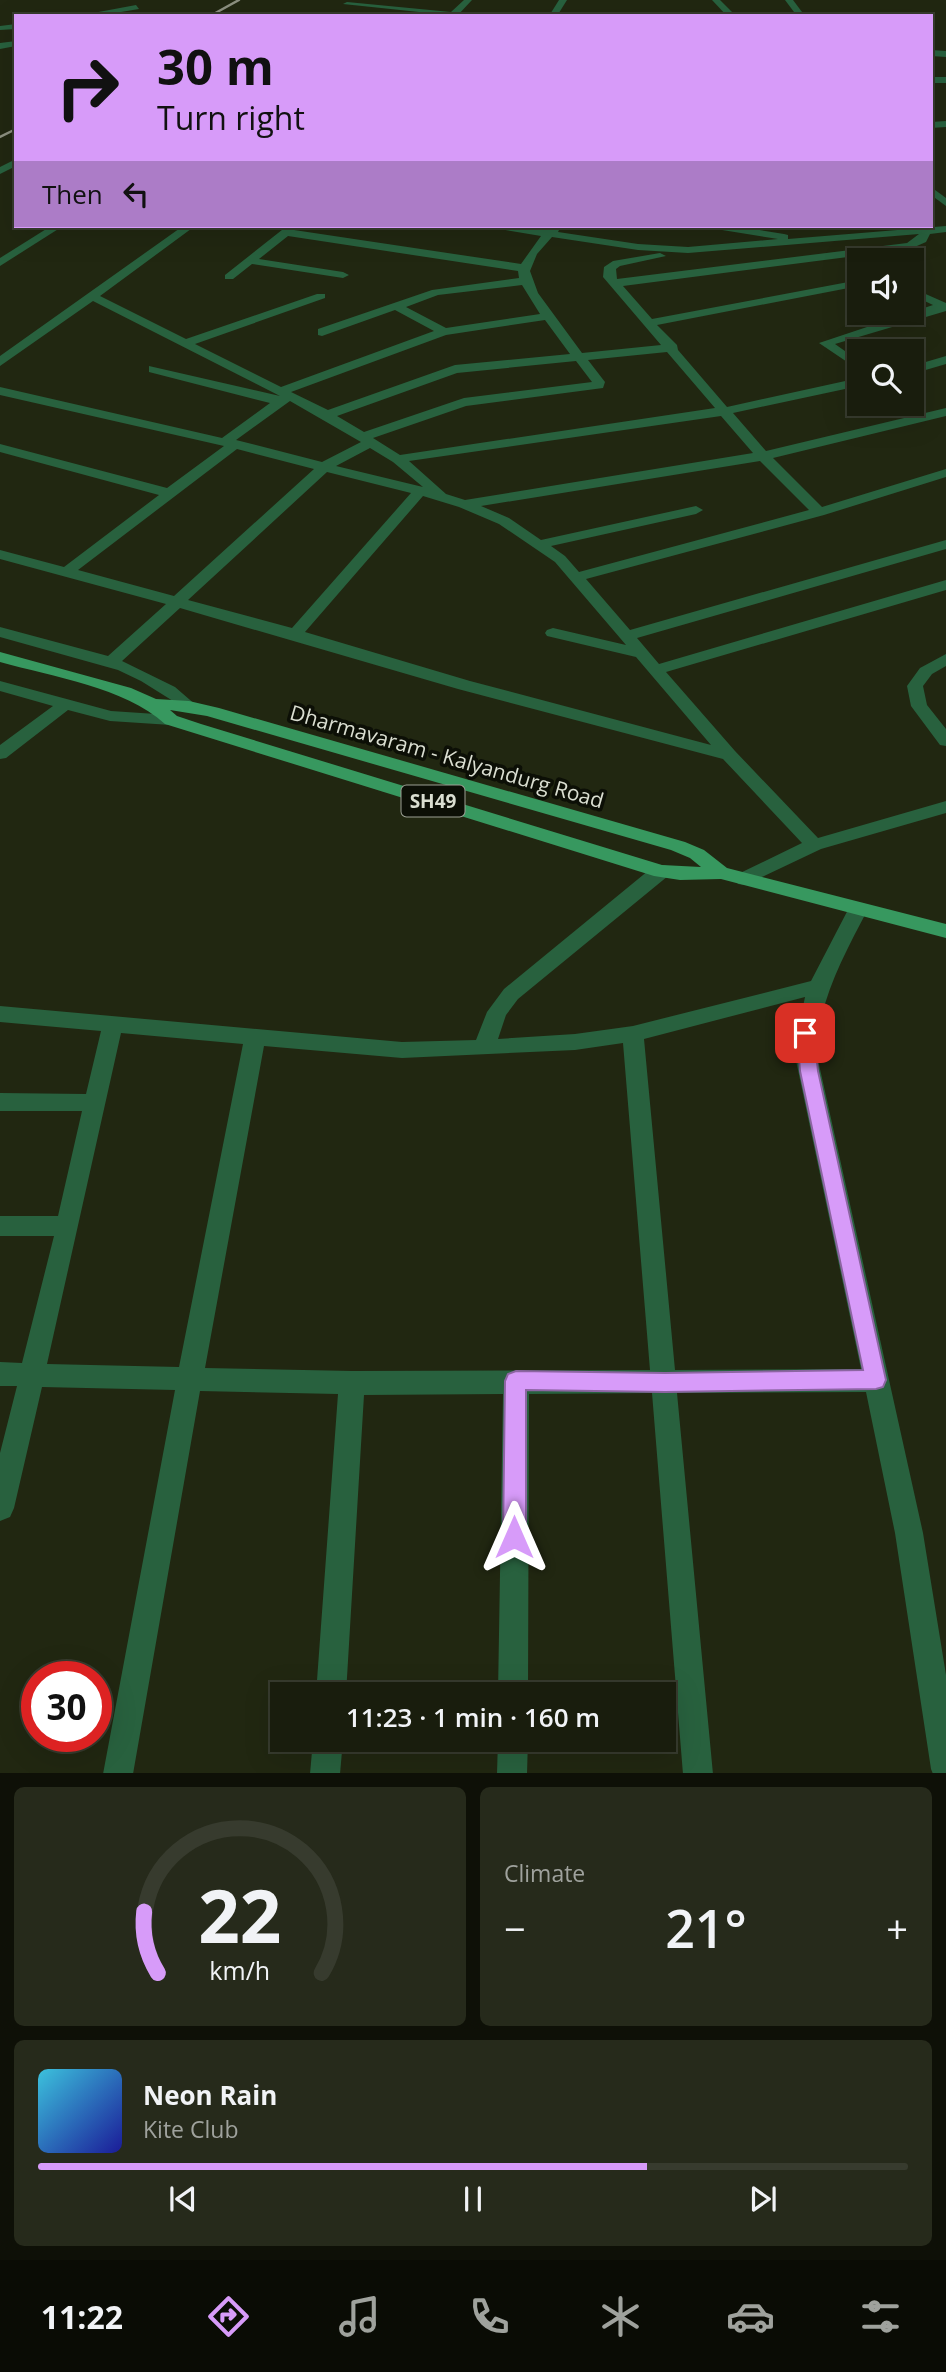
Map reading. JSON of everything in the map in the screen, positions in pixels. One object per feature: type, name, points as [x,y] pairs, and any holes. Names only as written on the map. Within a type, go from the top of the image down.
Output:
[{"type":"main road","name":"Dharmavaram - Kalyandurg Road","points":[[0,657],[125,692],[153,704],[189,706],[678,846],[697,854],[721,873]]},
{"type":"main road","name":"Dharmavaram - Kalyandurg Road","points":[[153,704],[170,720],[661,871],[680,874],[721,873],[946,932]]},
{"type":"street","points":[[454,14],[468,0]]},
{"type":"street","points":[[716,0],[730,14]]},
{"type":"street","points":[[347,4],[443,14]]},
{"type":"street","points":[[93,14],[136,7]]},
{"type":"street","points":[[934,185],[946,204]]},
{"type":"street","points":[[0,263],[55,228]]},
{"type":"street","points":[[0,362],[187,228]]},
{"type":"street","points":[[526,228],[554,230],[638,247],[709,250]]},
{"type":"street","points":[[728,228],[810,242]]},
{"type":"street","points":[[111,662],[324,467],[366,440],[464,402],[598,385],[599,382],[548,316],[524,275],[289,229],[229,277]]},
{"type":"street","points":[[819,512],[762,456],[608,272],[617,263],[709,250],[931,229]]},
{"type":"street","points":[[615,283],[910,246],[922,240],[931,229]]},
{"type":"street","points":[[322,332],[436,292],[524,275],[554,230]]},
{"type":"street","points":[[250,261],[343,275]]},
{"type":"street","points":[[651,323],[847,285]]},
{"type":"street","points":[[92,296],[185,342],[284,396],[327,415],[398,459],[443,498]]},
{"type":"street","points":[[185,342],[321,296]]},
{"type":"street","points":[[924,297],[944,307]]},
{"type":"street","points":[[396,306],[444,332]]},
{"type":"street","points":[[847,358],[825,342],[944,307]]},
{"type":"street","points":[[66,572],[230,443],[284,396],[444,332],[548,316]]},
{"type":"street","points":[[327,415],[455,369],[673,348]]},
{"type":"street","points":[[924,366],[946,360]]},
{"type":"street","points":[[153,369],[284,396]]},
{"type":"street","points":[[398,459],[725,411],[847,385]]},
{"type":"street","points":[[0,391],[230,443],[420,491],[464,504],[504,521],[541,544],[577,577],[729,755],[814,845]]},
{"type":"street","points":[[464,504],[762,456],[946,412]]},
{"type":"street","points":[[1,449],[168,493]]},
{"type":"street","points":[[577,577],[819,512],[946,472]]},
{"type":"street","points":[[295,634],[420,491]]},
{"type":"street","points":[[541,544],[696,510]]},
{"type":"street","points":[[628,636],[946,544]]},
{"type":"street","points":[[0,554],[295,634],[464,685],[729,755]]},
{"type":"street","points":[[656,670],[946,584]]},
{"type":"street","points":[[0,632],[131,668],[160,683],[189,706]]},
{"type":"street","points":[[553,633],[642,654]]},
{"type":"street","points":[[946,659],[926,671],[915,686],[919,706],[946,741]]},
{"type":"street","points":[[0,686],[110,716],[170,720]]},
{"type":"street","points":[[0,754],[64,705]]},
{"type":"street","points":[[745,879],[814,845],[946,807]]},
{"type":"street","points":[[484,1048],[497,1013],[511,994],[661,871]]},
{"type":"street","points":[[858,909],[816,987],[805,1033],[805,1051],[909,1533],[946,1769]]},
{"type":"street","points":[[0,1014],[402,1050],[484,1048],[587,1041],[633,1034],[816,987]]},
{"type":"street","points":[[0,1508],[68,1226],[113,1023]]},
{"type":"street","points":[[633,1034],[698,1773]]},
{"type":"street","points":[[118,1773],[255,1036]]},
{"type":"street","points":[[0,1102],[95,1103]]},
{"type":"street","points":[[0,1226],[68,1226]]},
{"type":"street","points":[[0,1374],[352,1383],[876,1380]]},
{"type":"street","points":[[513,1682],[516,1381]]},
{"type":"street","points":[[332,1682],[352,1383]]},
{"type":"street","points":[[325,1773],[327,1752]]},
{"type":"street","points":[[512,1773],[513,1752]]},
{"type":"railway","points":[[214,14],[239,0]]},
{"type":"railway","points":[[0,137],[14,130]]},
{"type":"route","points":[[514,1537],[516,1381],[665,1383],[876,1380],[809,1071],[805,1033]]}]
